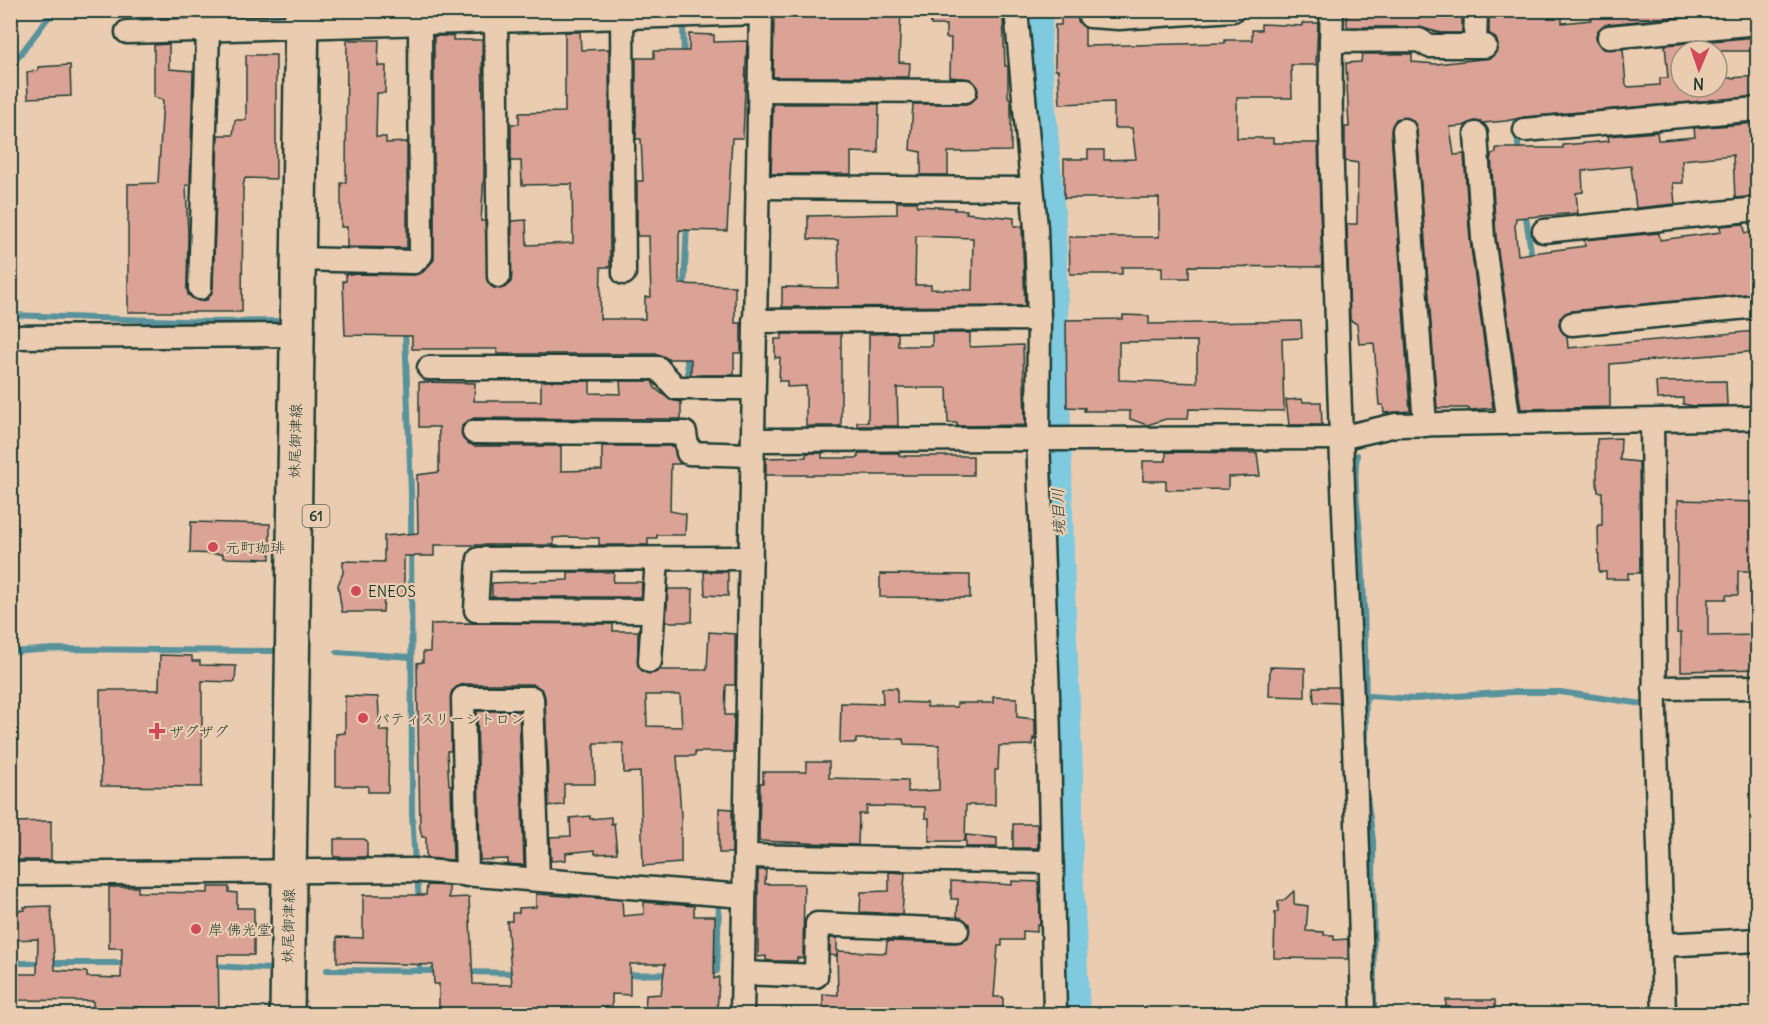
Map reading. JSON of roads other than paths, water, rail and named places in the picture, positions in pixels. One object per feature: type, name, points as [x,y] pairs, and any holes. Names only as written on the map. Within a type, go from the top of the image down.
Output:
[{"type":"main road","name":"妹尾御津線","points":[[287,1014],[300,870],[312,18]]},
{"type":"main road","name":"妹尾御津線","points":[[309,259],[297,335],[300,870],[309,1014]]},
{"type":"street","points":[[1016,10],[1032,189],[1047,439],[1051,862],[1055,1014]]},
{"type":"street","points":[[1090,15],[1119,18],[1233,10]]},
{"type":"street","points":[[1332,10],[1340,438],[1359,851],[1363,1014]]},
{"type":"street","points":[[1331,41],[1419,40],[1429,46],[1480,46],[1476,10]]},
{"type":"street","points":[[127,32],[221,23],[312,18],[420,24],[761,12],[742,1014]]},
{"type":"street","points":[[621,18],[624,273]]},
{"type":"street","points":[[496,22],[499,276]]},
{"type":"street","points":[[200,288],[221,23]]},
{"type":"street","points":[[1609,37],[1758,23]]},
{"type":"street","points":[[309,259],[414,262],[421,255],[420,24]]},
{"type":"street","points":[[759,90],[965,91]]},
{"type":"street","points":[[1525,130],[1758,109]]},
{"type":"street","points":[[1404,130],[1425,425]]},
{"type":"street","points":[[1476,134],[1483,238],[1509,423]]},
{"type":"street","points":[[757,187],[1032,189]]},
{"type":"street","points":[[1545,231],[1758,209]]},
{"type":"street","points":[[1572,324],[1758,306]]},
{"type":"street","points":[[754,321],[1039,319]]},
{"type":"street","points":[[10,338],[297,335]]},
{"type":"street","points":[[429,368],[658,368],[676,388],[753,388]]},
{"type":"street","points":[[474,432],[685,433],[688,453],[752,448],[1047,439],[1340,438],[1396,425],[1758,418]]},
{"type":"street","points":[[1652,421],[1658,695],[1668,945],[1664,1014]]},
{"type":"street","points":[[653,611],[476,610],[479,559],[751,558]]},
{"type":"street","points":[[650,661],[657,559]]},
{"type":"street","points":[[1658,695],[1758,687]]},
{"type":"street","points":[[467,875],[463,698],[532,699],[538,879]]},
{"type":"street","points":[[745,855],[1051,862]]},
{"type":"street","points":[[10,874],[300,870],[417,871],[744,896]]},
{"type":"street","points":[[743,973],[816,976],[817,924],[957,930]]},
{"type":"street","points":[[1668,945],[1758,940]]},
{"type":"water","points":[[54,11],[218,11],[213,14],[65,16]]},
{"type":"water","points":[[236,11],[465,11],[240,18]]},
{"type":"waterway","points":[[10,68],[54,10]]},
{"type":"waterway","name":"境目川","points":[[1036,10],[1034,49],[1049,225],[1058,592],[1066,771],[1066,864],[1073,1014]]},
{"type":"waterway","points":[[683,25],[684,59]]},
{"type":"waterway","points":[[1515,112],[1519,155]]},
{"type":"waterway","points":[[1525,210],[1532,259]]},
{"type":"waterway","points":[[684,290],[687,222]]},
{"type":"waterway","points":[[10,315],[210,322],[277,321]]},
{"type":"waterway","points":[[405,330],[411,493],[412,813],[415,865]]},
{"type":"waterway","points":[[686,351],[689,380]]},
{"type":"waterway","points":[[1357,455],[1356,494],[1364,613],[1366,771]]},
{"type":"waterway","points":[[10,652],[54,649],[272,651]]},
{"type":"waterway","points":[[337,652],[411,657]]},
{"type":"waterway","points":[[1368,696],[1414,699],[1513,692],[1560,692],[1650,705]]},
{"type":"waterway","points":[[1367,797],[1373,840],[1374,1014]]},
{"type":"waterway","points":[[417,875],[419,901]]},
{"type":"waterway","points":[[708,973],[717,971],[719,903]]},
{"type":"waterway","points":[[420,956],[420,971]]},
{"type":"waterway","points":[[10,963],[130,963]]},
{"type":"waterway","points":[[212,966],[270,969]]},
{"type":"waterway","points":[[327,970],[440,971]]},
{"type":"waterway","points":[[465,972],[518,973]]},
{"type":"waterway","points":[[624,975],[671,974]]},
{"type":"place","name":"元町珈琲","points":[[213,547]]},
{"type":"place","name":"ENEOS","points":[[356,591]]},
{"type":"place","name":"パティスリーシトロン","points":[[363,718]]},
{"type":"place","name":"ザグザグ","points":[[157,731]]},
{"type":"place","name":"岸 佛光堂","points":[[196,929]]}]
